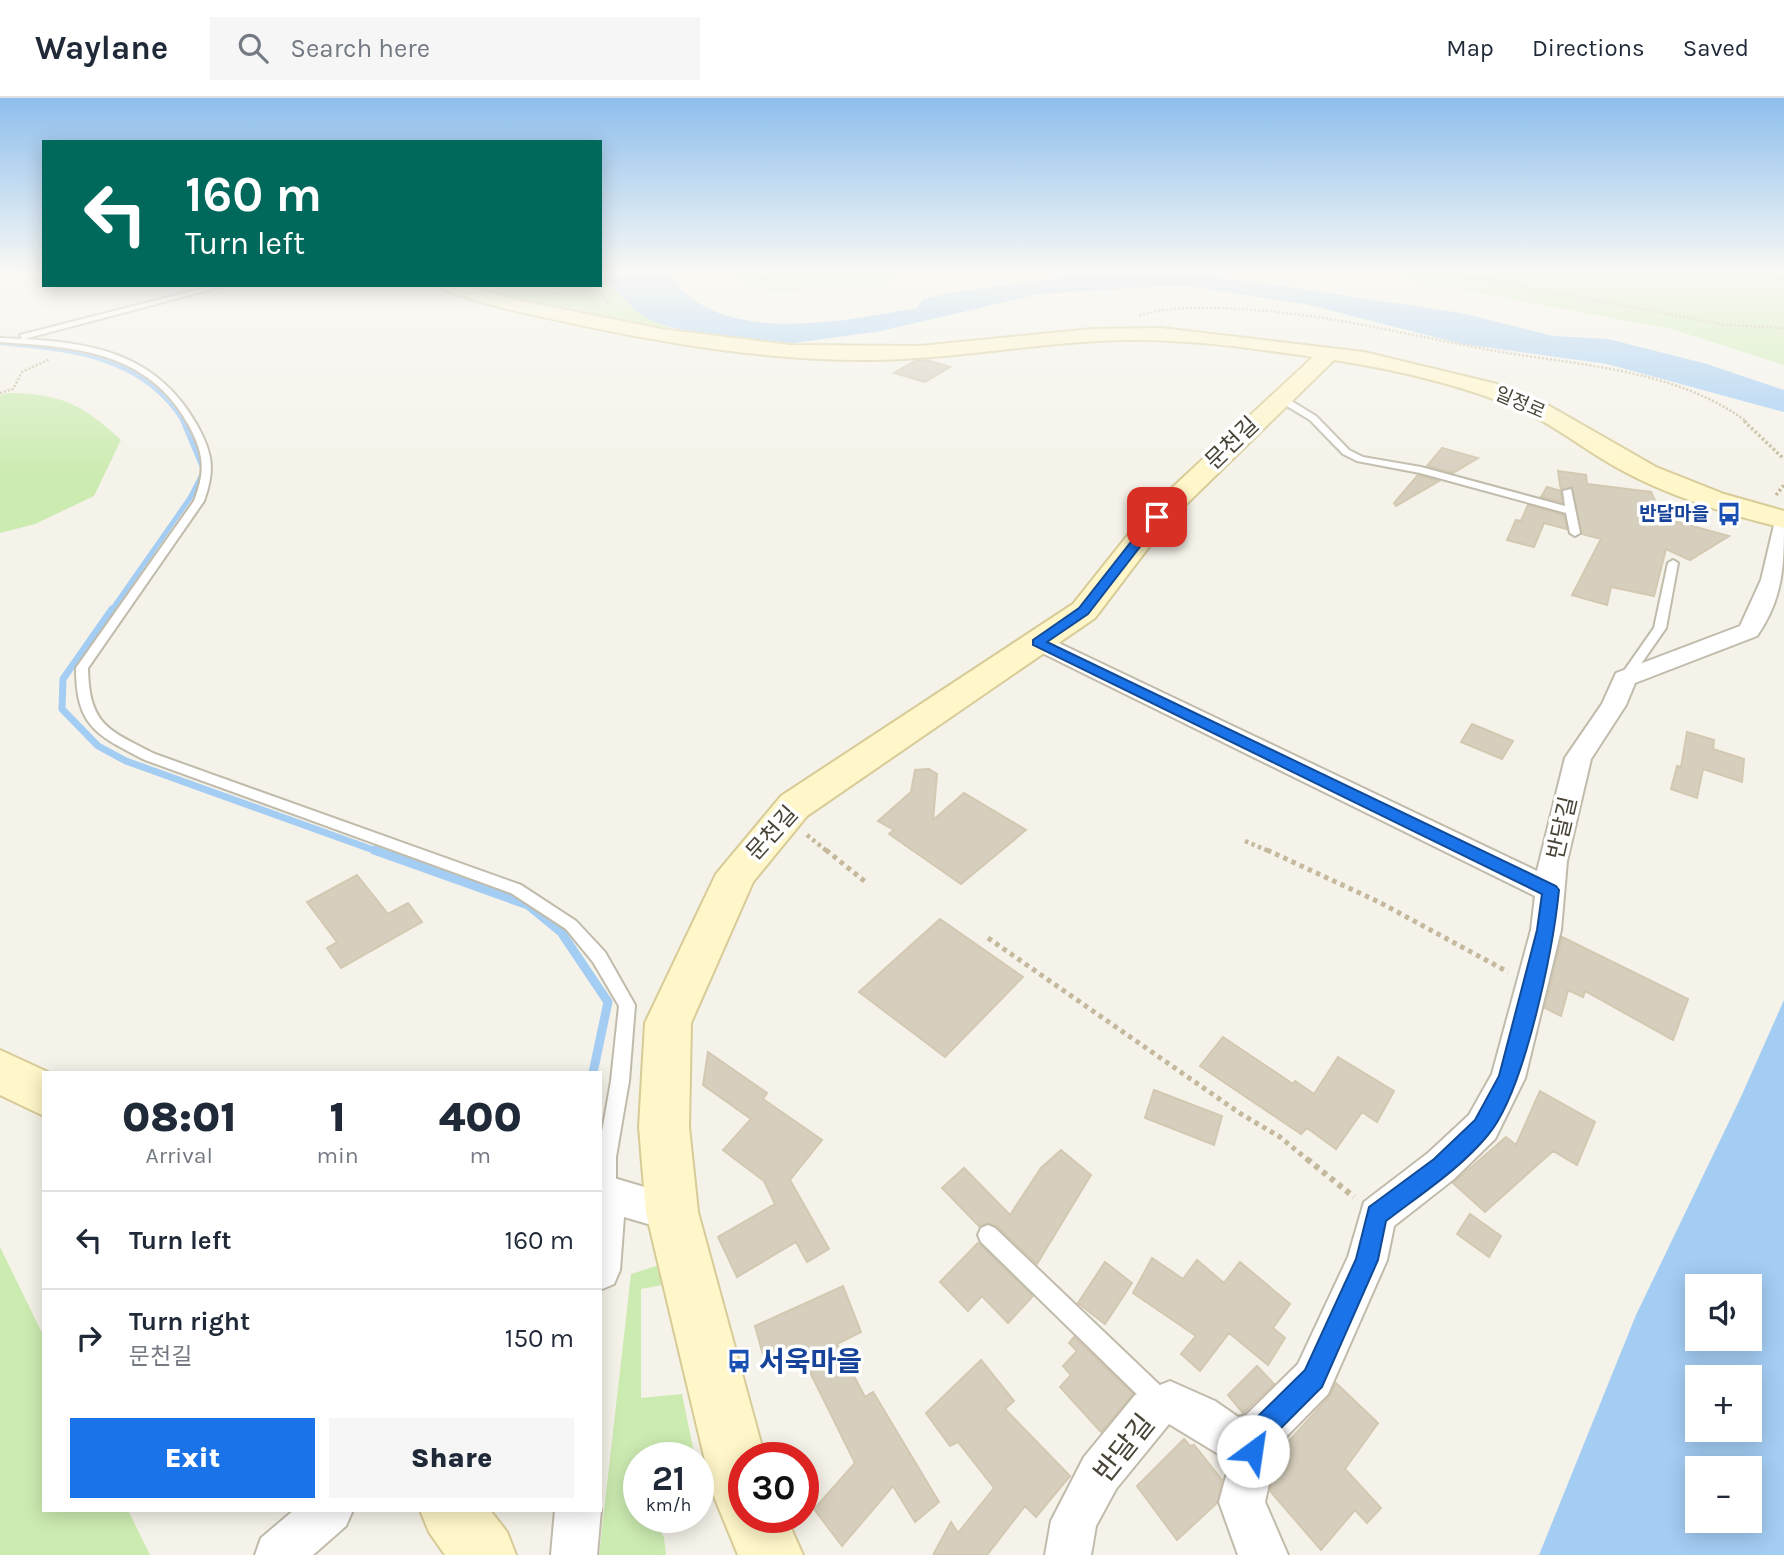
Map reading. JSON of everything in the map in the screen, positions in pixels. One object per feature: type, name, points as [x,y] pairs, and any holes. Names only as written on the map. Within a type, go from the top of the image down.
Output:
[{"type":"street","name":"일정로","points":[[698,342],[732,348],[798,353],[928,351],[1019,342]]},
{"type":"street","name":"일정로","points":[[1238,342],[1328,354],[1483,388],[1528,404],[1650,475],[1713,501],[1784,523]]},
{"type":"street","name":"문천길","points":[[731,1442],[673,1212],[664,1127],[668,1023],[736,874],[794,806],[1084,611],[1157,517],[1328,354]]},
{"type":"street","points":[[1625,678],[1749,631],[1760,614],[1776,572],[1784,523]]},
{"type":"street","points":[[1038,642],[1550,890]]},
{"type":"street","name":"반달길","points":[[1377,1215],[1441,1166],[1482,1127],[1508,1078],[1546,930],[1553,861],[1578,758],[1614,705],[1625,678]]},
{"type":"street","points":[[0,1070],[42,1093]]},
{"type":"street","points":[[602,1248],[607,1194],[673,1212]]},
{"type":"street","points":[[1265,1555],[1253,1536],[1242,1502],[1258,1434],[1313,1379],[1367,1260],[1377,1215]]},
{"type":"street","name":"반달길","points":[[1068,1555],[1074,1521],[1100,1473],[1150,1410],[1170,1402],[1200,1416],[1233,1440],[1258,1434]]},
{"type":"street","points":[[278,1555],[328,1512]]},
{"type":"street","points":[[452,1512],[484,1555]]},
{"type":"street","points":[[574,1555],[578,1512]]},
{"type":"street","points":[[761,1533],[771,1555]]},
{"type":"lane","points":[[31,342],[64,344],[124,359],[151,373],[187,410],[209,462],[210,474],[200,501],[82,668],[80,693],[97,730],[150,757],[516,889],[571,925],[600,957],[627,1005],[620,1081],[607,1157],[607,1194]]},
{"type":"lane","points":[[1280,398],[1313,418],[1346,452],[1360,460],[1421,470],[1572,511]]},
{"type":"lane","points":[[1568,491],[1575,533]]},
{"type":"lane","points":[[1625,678],[1660,628],[1673,563]]},
{"type":"lane","points":[[988,1235],[1163,1405]]},
{"type":"path","points":[[1446,342],[1596,368],[1664,385],[1731,412],[1767,441],[1784,459]]},
{"type":"path","points":[[0,393],[13,389],[22,372],[58,355]]},
{"type":"path","points":[[785,816],[868,884]]},
{"type":"path","points":[[1245,841],[1307,866],[1392,906],[1533,986]]},
{"type":"path","points":[[988,938],[1241,1114],[1280,1137],[1377,1215]]},
{"type":"green space","points":[[1712,342],[1784,342],[1784,365]]},
{"type":"green space","points":[[0,395],[42,395],[69,403],[94,417],[121,440],[94,496],[35,524],[0,533]]},
{"type":"green space","points":[[0,1247],[42,1333],[42,1512],[129,1512],[150,1555],[0,1555]]},
{"type":"green space","points":[[669,1262],[667,1284],[641,1289],[641,1398],[682,1394],[692,1442],[623,1442],[623,1533],[661,1533],[666,1555],[599,1555],[631,1274]]},
{"type":"water","points":[[1454,342],[1620,342],[1707,364],[1784,390],[1784,412],[1607,364]]},
{"type":"water","points":[[1784,1000],[1784,1555],[1539,1555],[1636,1315],[1740,1099]]},
{"type":"building","points":[[927,360],[950,367],[925,382],[894,373],[915,361]]},
{"type":"building","points":[[1442,448],[1478,458],[1453,473],[1427,466]]},
{"type":"building","points":[[1558,471],[1586,475],[1587,484],[1651,492],[1663,518],[1729,536],[1690,560],[1666,549],[1654,596],[1611,587],[1607,605],[1572,595],[1601,539],[1582,534],[1572,487],[1561,490],[1562,502],[1541,497],[1547,487],[1561,491]]},
{"type":"building","points":[[1418,475],[1439,481],[1396,506],[1394,503]]},
{"type":"building","points":[[1528,505],[1564,515],[1567,529],[1544,523],[1534,547],[1507,540],[1516,520],[1521,521]]},
{"type":"building","points":[[1472,724],[1513,741],[1502,759],[1461,742]]},
{"type":"building","points":[[1687,732],[1714,740],[1713,749],[1744,759],[1742,782],[1703,769],[1697,798],[1671,789],[1677,766],[1681,767]]},
{"type":"building","points":[[929,769],[937,774],[933,820],[964,793],[1026,830],[961,884],[889,834],[894,830],[878,821],[911,792],[915,770]]},
{"type":"building","points":[[357,875],[388,914],[408,903],[422,922],[341,968],[327,948],[337,942],[307,902]]},
{"type":"building","points":[[940,919],[1023,977],[945,1057],[859,992]]},
{"type":"building","points":[[1562,937],[1688,999],[1673,1040],[1585,991],[1583,997],[1568,990],[1561,1016],[1545,1008]]},
{"type":"building","points":[[1223,1037],[1293,1084],[1295,1081],[1314,1094],[1338,1057],[1394,1091],[1377,1122],[1362,1112],[1336,1149],[1307,1128],[1301,1134],[1200,1066]]},
{"type":"building","points":[[708,1052],[767,1093],[763,1099],[822,1140],[790,1180],[829,1249],[807,1262],[796,1242],[737,1277],[718,1237],[775,1204],[764,1181],[723,1150],[751,1119],[703,1085]]},
{"type":"building","points":[[1154,1090],[1222,1116],[1214,1145],[1145,1118]]},
{"type":"building","points":[[1540,1091],[1595,1122],[1577,1165],[1553,1151],[1485,1212],[1453,1183],[1506,1137],[1516,1145]]},
{"type":"building","points":[[1061,1150],[1091,1175],[1037,1264],[997,1226],[987,1223],[979,1226],[942,1188],[964,1168],[1010,1215],[1041,1168]]},
{"type":"building","points":[[1470,1214],[1501,1236],[1489,1257],[1457,1234]]},
{"type":"building","points":[[978,1243],[1033,1296],[1008,1323],[982,1296],[968,1311],[940,1282]]},
{"type":"building","points":[[1152,1258],[1183,1279],[1197,1260],[1224,1283],[1240,1262],[1290,1304],[1273,1328],[1285,1338],[1268,1365],[1229,1333],[1200,1371],[1181,1354],[1196,1336],[1133,1293]]},
{"type":"building","points":[[1105,1262],[1132,1283],[1105,1324],[1078,1303]]},
{"type":"building","points":[[843,1286],[861,1332],[837,1344],[865,1397],[873,1392],[939,1502],[915,1522],[893,1486],[842,1546],[819,1516],[819,1503],[855,1463],[796,1344],[764,1358],[755,1326]]},
{"type":"building","points":[[1074,1337],[1133,1394],[1101,1432],[1060,1387],[1071,1375],[1063,1366],[1077,1351],[1069,1343]]},
{"type":"building","points":[[981,1360],[1014,1401],[1005,1409],[1070,1476],[1036,1517],[1025,1506],[987,1555],[933,1555],[951,1522],[958,1533],[994,1488],[958,1442],[950,1446],[926,1413]]},
{"type":"building","points":[[1257,1366],[1274,1384],[1243,1413],[1228,1395]]},
{"type":"building","points":[[1336,1383],[1378,1423],[1345,1469],[1381,1508],[1367,1523],[1355,1510],[1321,1550],[1270,1491],[1273,1475],[1281,1467],[1276,1462],[1278,1453],[1330,1396]]},
{"type":"building","points":[[1184,1439],[1190,1446],[1194,1445],[1222,1480],[1217,1503],[1177,1540],[1137,1486]]},
{"type":"waterway","points":[[0,343],[78,353],[127,370],[148,383],[167,400],[184,422]]},
{"type":"waterway","points":[[111,611],[190,498],[204,471],[183,421]]},
{"type":"waterway","points":[[112,609],[63,679],[62,709],[98,746],[126,761],[379,852]]},
{"type":"waterway","points":[[374,850],[528,905],[561,932],[608,1002],[593,1071]]},
{"type":"place","name":"반달마을","points":[[1729,514]]},
{"type":"place","name":"서욱마을","points":[[739,1361]]},
{"type":"route","points":[[1157,517],[1084,611],[1038,642],[1550,890],[1546,930],[1524,1025],[1508,1078],[1482,1127],[1441,1166],[1377,1215],[1367,1260],[1313,1379],[1258,1434],[1253,1451]]}]
